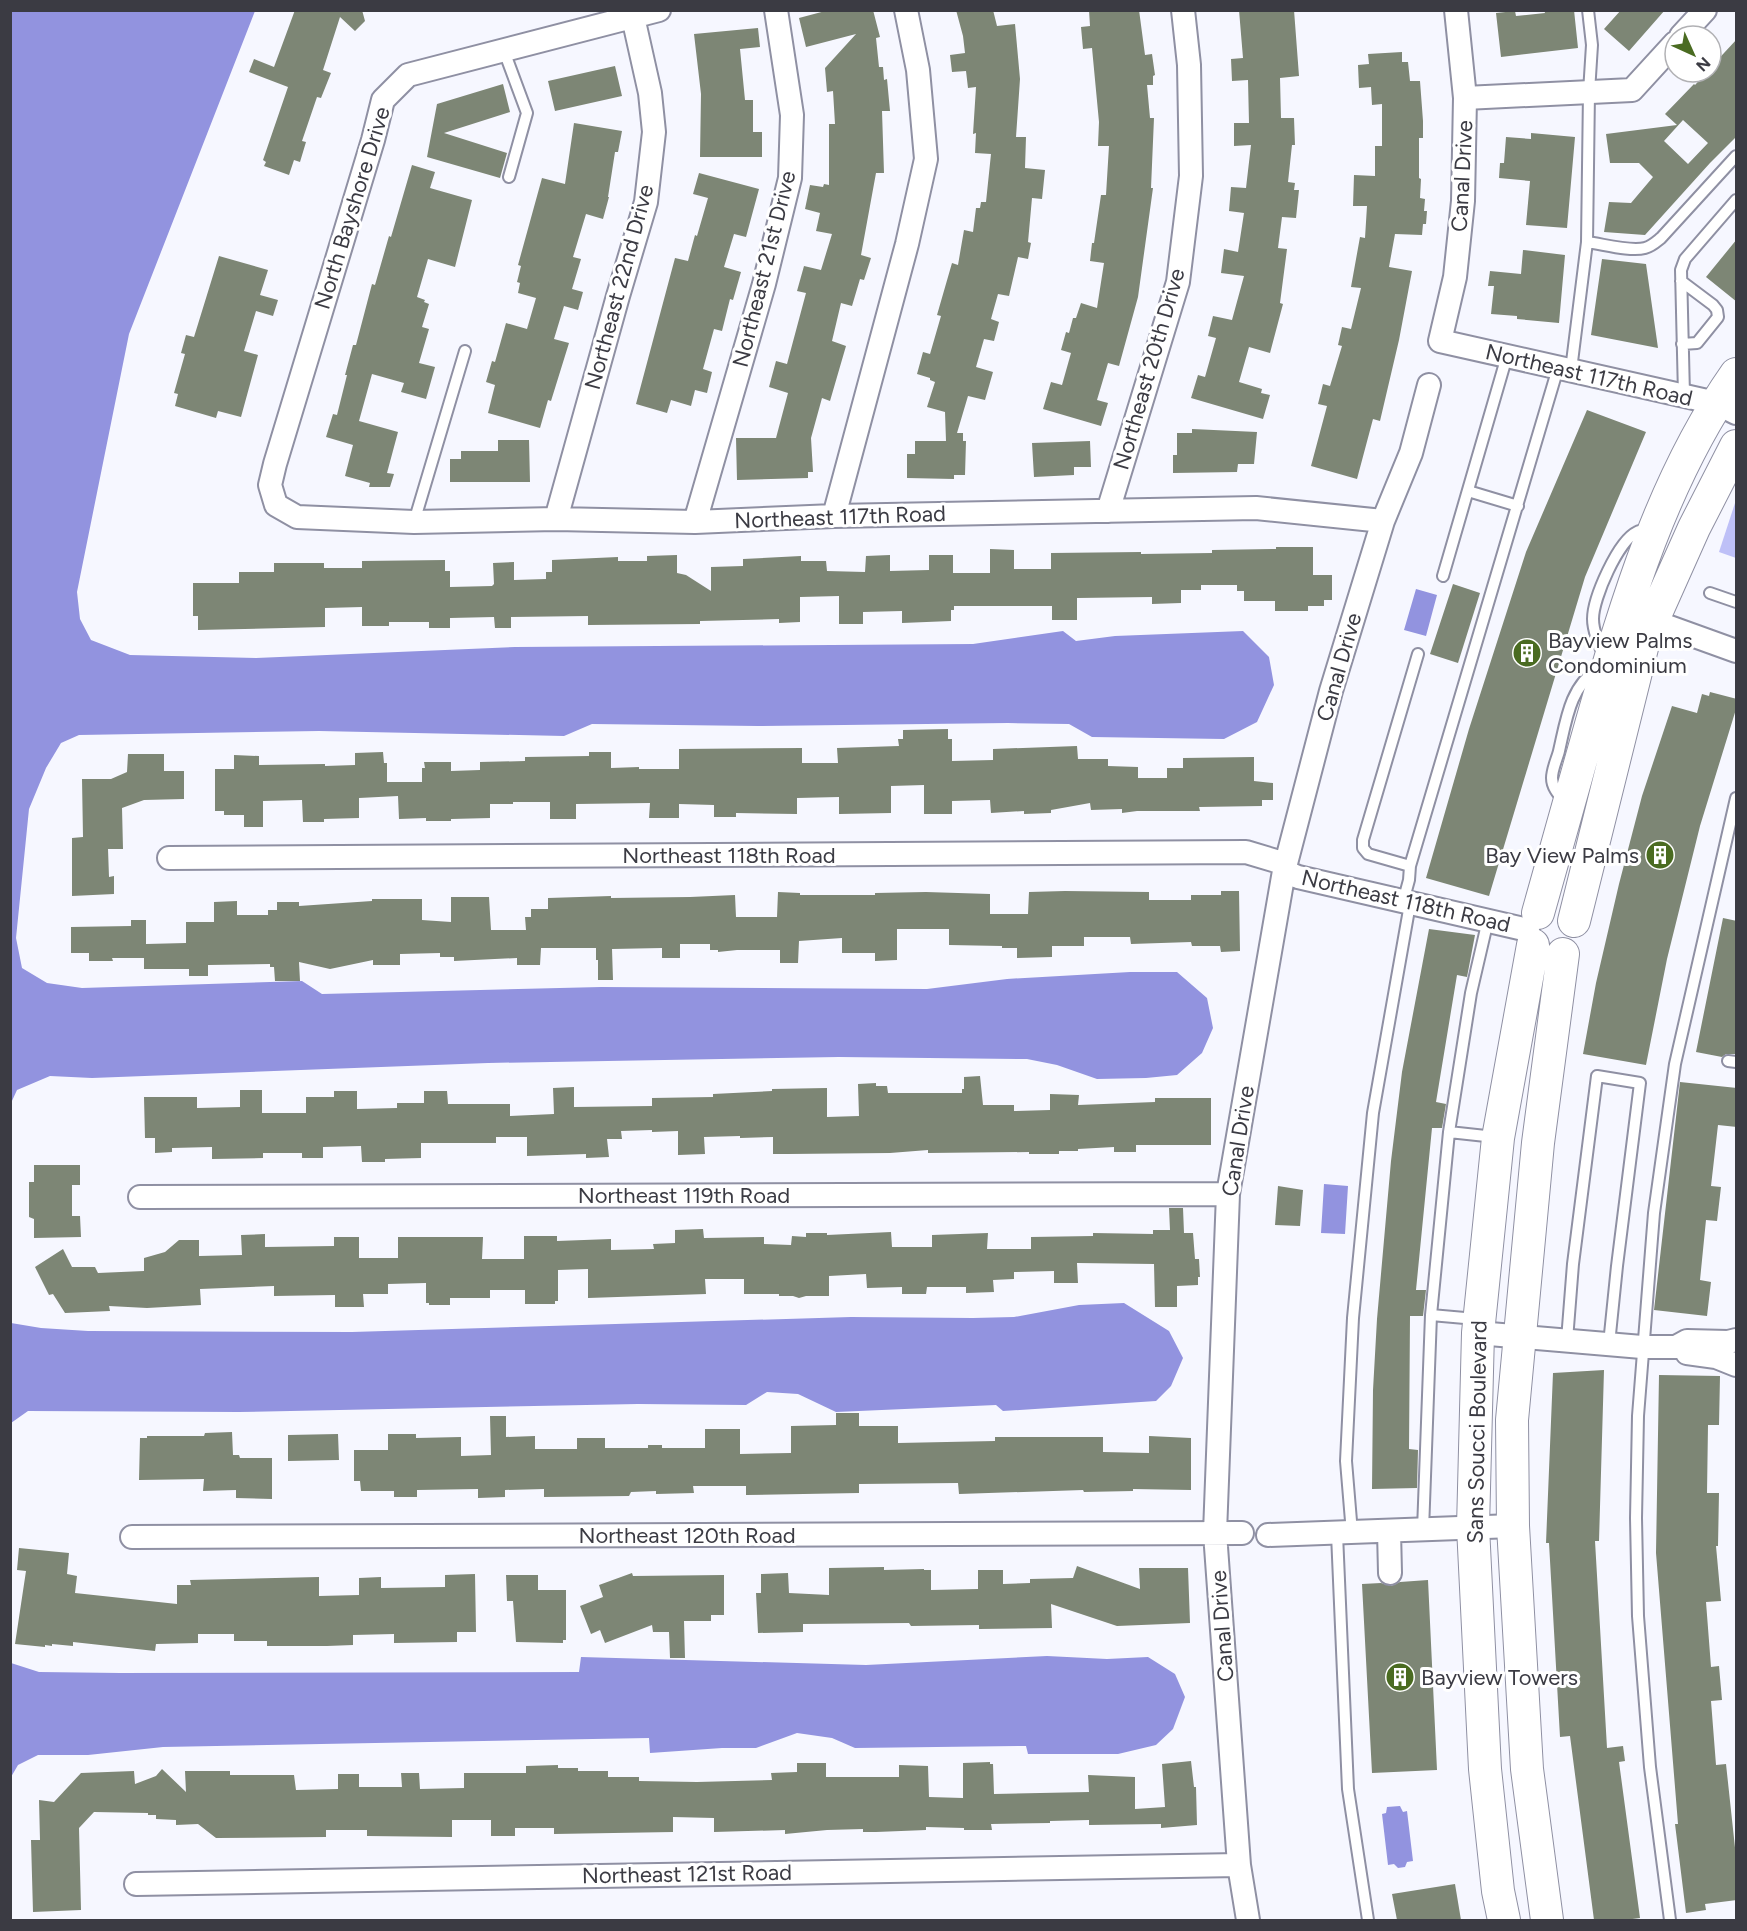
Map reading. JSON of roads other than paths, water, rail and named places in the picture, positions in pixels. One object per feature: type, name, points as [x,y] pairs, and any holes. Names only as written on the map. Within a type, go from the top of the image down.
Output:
[{"type":"street","name":"North Bayshore Drive","points":[[297,517],[276,505],[270,485],[383,100],[408,75],[659,10]]},
{"type":"street","name":"Northeast 21st Drive","points":[[695,522],[764,284],[790,178],[792,115],[776,10]]},
{"type":"street","points":[[834,516],[907,244],[926,159],[918,70],[906,10]]},
{"type":"street","name":"Northeast 20th Drive","points":[[1108,511],[1178,282],[1191,176],[1189,65],[1183,10]]},
{"type":"street","name":"Canal Drive","points":[[1440,341],[1455,277],[1462,212],[1465,98],[1456,10]]},
{"type":"street","points":[[1692,24],[1705,10]]},
{"type":"street","name":"Northeast 22nd Drive","points":[[556,519],[646,202],[654,132],[650,93],[633,17]]},
{"type":"street","points":[[1465,98],[1632,90],[1663,56]]},
{"type":"street","name":"Northeast 117th Road","points":[[1440,341],[1684,395],[1726,408]]},
{"type":"street","name":"Sans Soucci Boulevard","points":[[1504,1920],[1498,1891],[1485,1768],[1473,1527],[1479,1326],[1498,1138],[1533,930],[1624,610],[1663,505],[1726,408],[1737,374]]},
{"type":"street","name":"Canal Drive","points":[[1248,1920],[1239,1864],[1215,1533],[1228,1194],[1285,868],[1331,691],[1383,521],[1411,453],[1429,385]]},
{"type":"street","points":[[1574,921],[1564,911],[1551,908],[1533,930],[1543,954],[1550,956],[1563,954],[1570,949],[1576,936],[1574,921],[1642,650],[1694,528],[1737,446]]},
{"type":"street","name":"Northeast 117th Road","points":[[297,517],[414,522],[556,519],[695,522],[834,516],[1256,508],[1383,521]]},
{"type":"street","points":[[1624,610],[1737,651]]},
{"type":"street","name":"Northeast 118th Road","points":[[169,858],[1246,852],[1285,868],[1298,877],[1533,930]]},
{"type":"street","name":"Sans Soucci Boulevard","points":[[1547,1920],[1527,1768],[1514,1526],[1512,1420],[1538,1143],[1563,954]]},
{"type":"street","name":"Northeast 119th Road","points":[[140,1197],[1228,1194]]},
{"type":"street","points":[[1479,1326],[1519,1336],[1642,1347],[1676,1347],[1687,1341],[1728,1342],[1737,1340]]},
{"type":"street","points":[[1676,1347],[1683,1353],[1716,1357],[1737,1365]]},
{"type":"street","points":[[1268,1535],[1514,1526]]},
{"type":"street","points":[[1389,1532],[1390,1573]]},
{"type":"street","name":"Northeast 120th Road","points":[[132,1538],[1242,1533]]},
{"type":"street","name":"Northeast 121st Road","points":[[136,1884],[1239,1864]]},
{"type":"lane","points":[[1368,1920],[1348,1789],[1344,1533],[1353,1318],[1373,1113],[1407,903],[1410,866],[1518,506],[1564,369],[1587,242],[1589,92],[1592,45],[1588,10]]},
{"type":"lane","points":[[504,51],[527,113],[509,177]]},
{"type":"lane","points":[[1587,242],[1634,249],[1643,249],[1653,245],[1737,156]]},
{"type":"lane","points":[[1684,395],[1681,270],[1685,259],[1737,200]]},
{"type":"lane","points":[[1681,281],[1713,305],[1718,316],[1697,343],[1682,344]]},
{"type":"lane","points":[[414,522],[465,351]]},
{"type":"lane","points":[[1443,576],[1507,356]]},
{"type":"lane","points":[[1468,491],[1518,506]]},
{"type":"lane","points":[[1609,663],[1601,650],[1593,621],[1596,603],[1610,567],[1626,541],[1638,531],[1654,530]]},
{"type":"lane","points":[[1710,593],[1737,602]]},
{"type":"lane","points":[[1410,866],[1368,854],[1363,848],[1363,840],[1418,654]]},
{"type":"lane","points":[[1670,1920],[1650,1767],[1638,1616],[1636,1518],[1642,1347],[1653,1213],[1675,1064],[1737,798]]},
{"type":"lane","points":[[1424,1530],[1431,1315],[1449,1132],[1471,993],[1488,920]]},
{"type":"lane","points":[[1567,1340],[1573,1264],[1598,1076],[1640,1083],[1609,1344]]},
{"type":"lane","points":[[1449,1132],[1498,1138]]},
{"type":"lane","points":[[1431,1315],[1479,1326]]},
{"type":"place","name":"Bayview Palms Condominium","points":[[1527,653]]},
{"type":"place","name":"Bay View Palms","points":[[1660,855]]},
{"type":"place","name":"Bayview Towers","points":[[1400,1677]]}]
